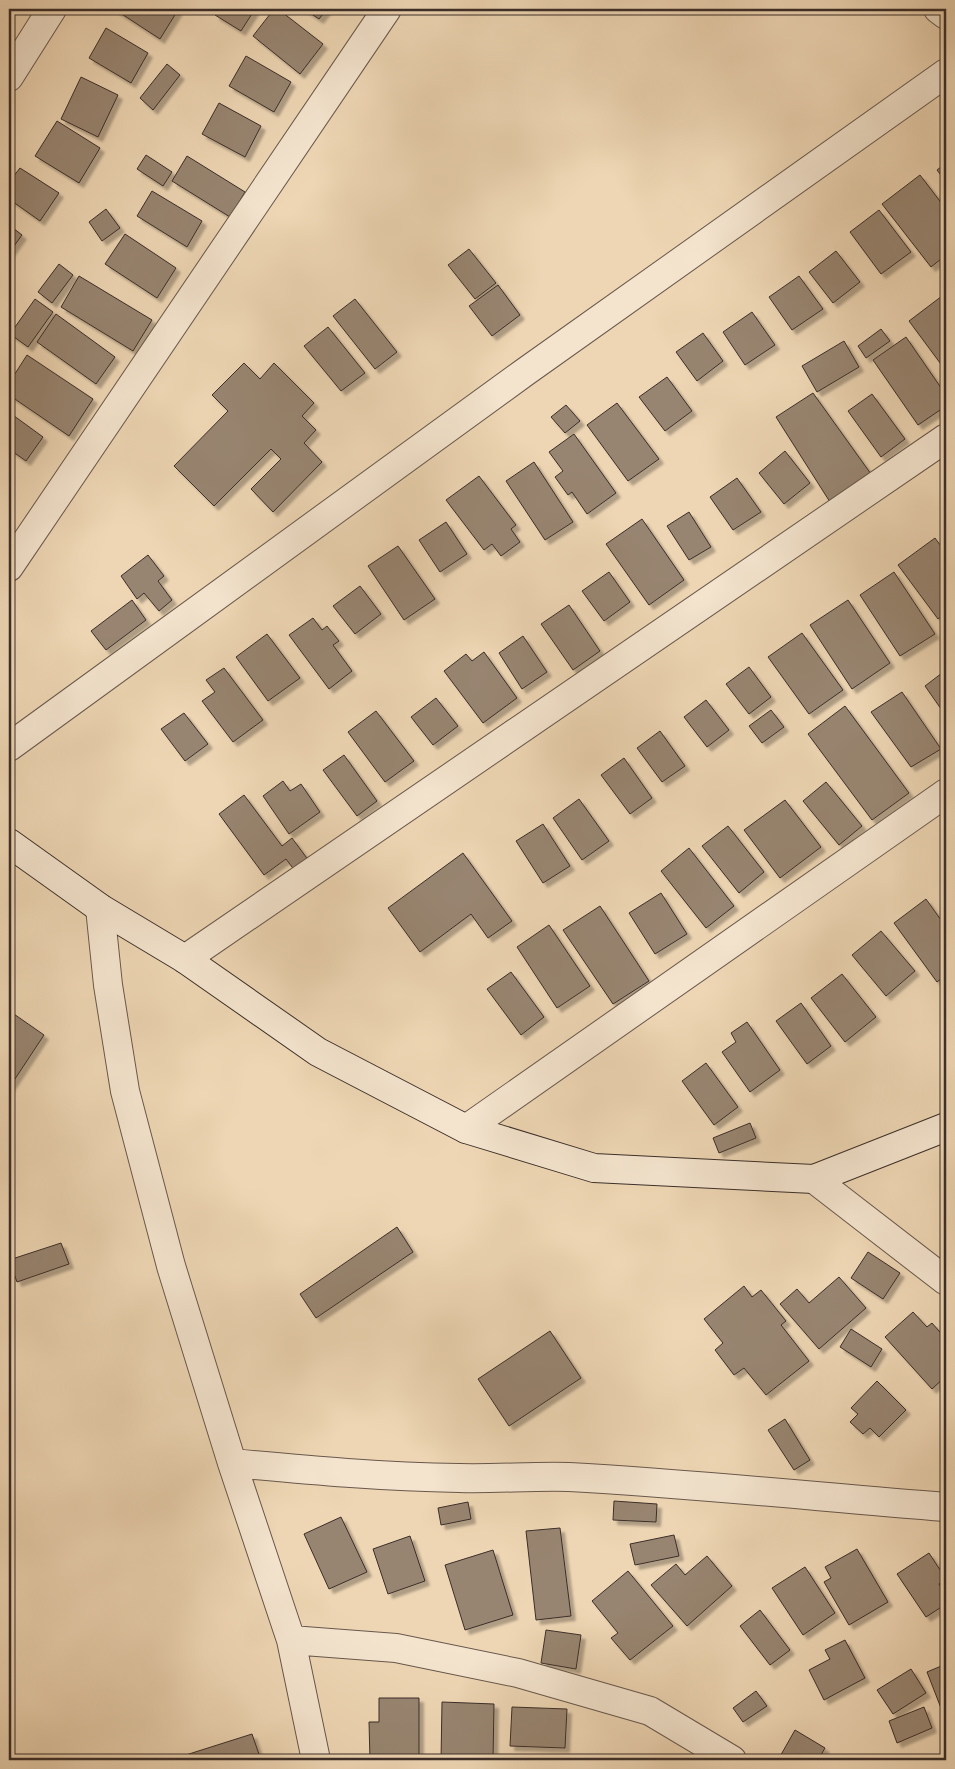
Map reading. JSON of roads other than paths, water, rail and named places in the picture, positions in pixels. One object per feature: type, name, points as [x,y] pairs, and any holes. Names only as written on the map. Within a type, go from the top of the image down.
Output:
[{"type":"street","points":[[9,77],[52,9]]},
{"type":"street","points":[[9,567],[387,9]]},
{"type":"street","points":[[938,9],[946,15]]},
{"type":"street","points":[[9,747],[533,366],[946,74]]},
{"type":"street","points":[[185,959],[946,438]]},
{"type":"street","points":[[466,1129],[946,793]]},
{"type":"street","points":[[9,843],[100,908],[185,959],[318,1052],[466,1129],[594,1168],[814,1179],[946,1127]]},
{"type":"street","points":[[100,908],[108,985],[126,1091],[171,1266],[232,1463],[291,1640],[316,1760]]},
{"type":"street","points":[[814,1179],[946,1281]]},
{"type":"street","points":[[232,1463],[370,1475],[459,1478],[566,1477],[648,1482],[753,1489],[946,1507]]},
{"type":"street","points":[[291,1640],[396,1648],[518,1673],[650,1711],[732,1760]]}]
